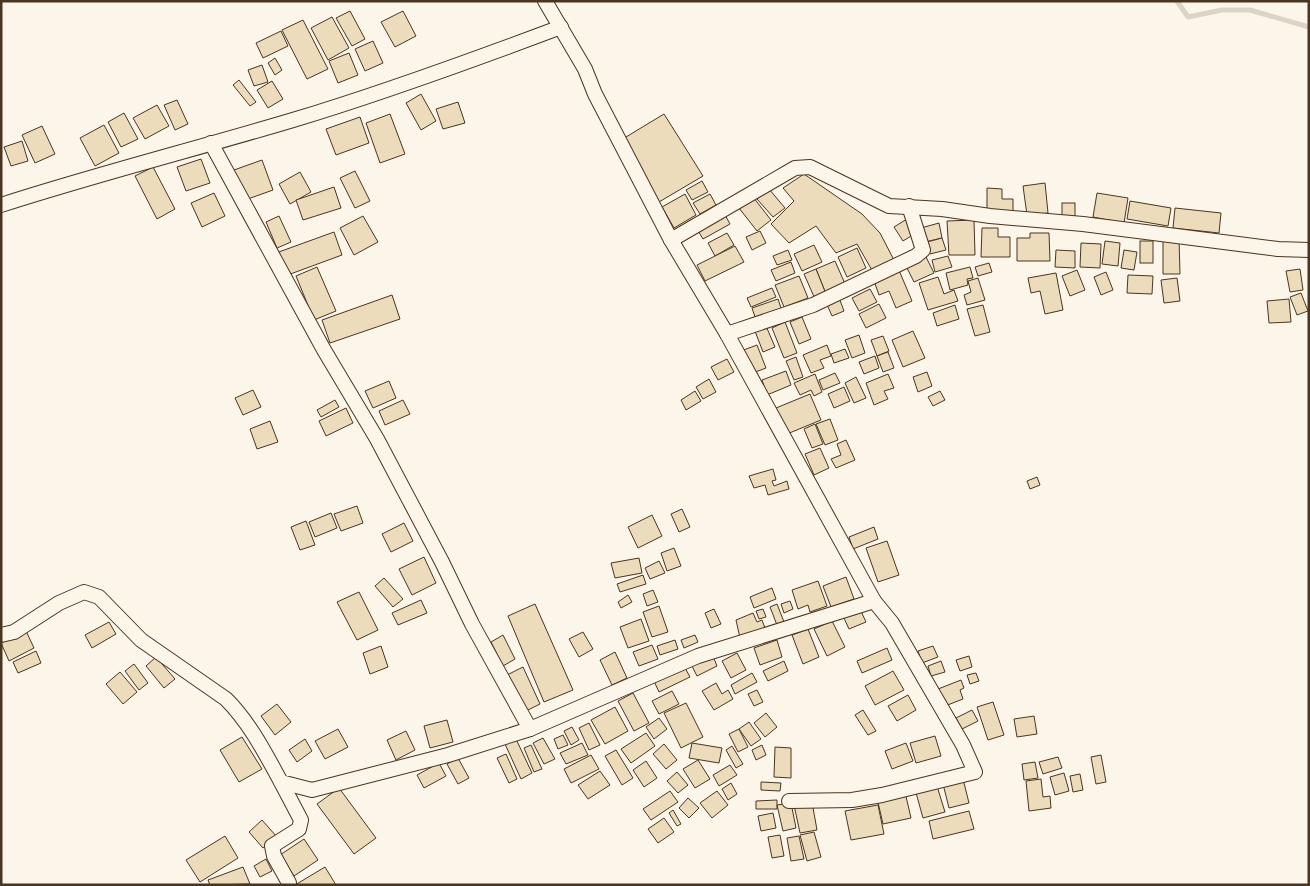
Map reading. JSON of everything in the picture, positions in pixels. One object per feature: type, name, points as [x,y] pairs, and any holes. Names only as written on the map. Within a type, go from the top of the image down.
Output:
[{"type":"street","points":[[545,1],[585,69],[595,94],[672,240],[727,334],[874,602],[892,623],[964,745],[975,772],[882,795],[852,800],[789,801]]},
{"type":"street","points":[[1,205],[293,120],[455,67],[561,27]]},
{"type":"street","points":[[211,143],[319,341],[377,439],[442,562],[472,624],[530,729]]},
{"type":"street","points":[[672,240],[795,168],[810,167],[889,206],[909,206],[999,217],[1083,224],[1278,249],[1309,250]]},
{"type":"street","points":[[727,334],[813,305],[916,256],[923,250],[909,206]]},
{"type":"street","points":[[1,635],[14,632],[59,603],[84,592],[100,597],[141,640],[226,700],[237,710],[281,782],[301,820],[299,829],[272,846],[274,856],[289,883]]},
{"type":"street","points":[[281,782],[312,790],[393,771],[530,729],[698,656],[874,602]]},
{"type":"building","points":[[350,11],[365,39],[352,46],[336,18]]},
{"type":"building","points":[[403,11],[416,36],[395,47],[381,22]]},
{"type":"building","points":[[332,17],[349,48],[328,60],[311,28]]},
{"type":"building","points":[[303,20],[328,69],[307,79],[282,30]]},
{"type":"building","points":[[281,31],[288,46],[263,58],[256,43]]},
{"type":"building","points":[[373,41],[383,63],[365,71],[355,49]]},
{"type":"building","points":[[349,53],[358,75],[338,83],[329,61]]},
{"type":"building","points":[[275,58],[282,70],[275,75],[268,63]]},
{"type":"building","points":[[262,65],[268,82],[254,86],[248,70]]},
{"type":"building","points":[[239,80],[256,102],[250,106],[233,85]]},
{"type":"building","points":[[272,81],[283,99],[268,108],[257,90]]},
{"type":"building","points":[[421,94],[436,121],[421,130],[406,103]]},
{"type":"building","points":[[177,100],[188,124],[175,130],[164,105]]},
{"type":"building","points":[[458,102],[465,123],[443,129],[436,109]]},
{"type":"building","points":[[157,105],[169,126],[145,139],[133,118]]},
{"type":"building","points":[[124,113],[138,139],[121,147],[108,122]]},
{"type":"building","points":[[390,114],[405,154],[380,163],[366,123]]},
{"type":"building","points":[[664,114],[703,176],[659,202],[621,140]]},
{"type":"building","points":[[360,117],[369,143],[336,155],[326,129]]},
{"type":"building","points":[[104,125],[119,153],[95,166],[80,138]]},
{"type":"building","points":[[42,126],[55,154],[35,163],[22,135]]},
{"type":"building","points":[[22,141],[28,161],[11,166],[4,147]]},
{"type":"building","points":[[201,159],[210,183],[186,191],[177,167]]},
{"type":"building","points":[[262,160],[273,190],[245,200],[234,170]]},
{"type":"building","points":[[153,167],[175,209],[157,219],[135,176]]},
{"type":"building","points":[[355,171],[370,201],[355,208],[340,178]]},
{"type":"building","points":[[300,172],[311,192],[290,204],[279,184]]},
{"type":"building","points":[[804,174],[862,214],[880,233],[895,262],[873,272],[857,244],[836,253],[816,226],[789,243],[771,224],[794,201],[783,188]]},
{"type":"building","points":[[702,181],[708,192],[692,200],[686,190]]},
{"type":"building","points":[[1045,183],[1048,213],[1027,215],[1023,186]]},
{"type":"building","points":[[334,187],[341,208],[303,220],[296,200]]},
{"type":"building","points":[[987,188],[1002,189],[1002,199],[1013,199],[1013,211],[987,210]]},
{"type":"building","points":[[769,189],[785,208],[773,217],[757,199]]},
{"type":"building","points":[[214,193],[225,216],[202,227],[191,203]]},
{"type":"building","points":[[1097,193],[1128,198],[1124,223],[1093,217]]},
{"type":"building","points":[[685,194],[696,215],[674,228],[662,207]]},
{"type":"building","points":[[710,194],[716,205],[700,214],[693,203]]},
{"type":"building","points":[[753,197],[771,220],[757,231],[739,208]]},
{"type":"building","points":[[1130,201],[1171,208],[1168,226],[1127,219]]},
{"type":"building","points":[[1062,203],[1075,203],[1075,219],[1062,219]]},
{"type":"building","points":[[1175,208],[1221,213],[1219,233],[1173,228]]},
{"type":"building","points":[[724,213],[730,224],[703,239],[697,229]]},
{"type":"building","points":[[279,216],[291,242],[277,248],[266,222]]},
{"type":"building","points":[[363,216],[378,242],[354,255],[340,228]]},
{"type":"building","points":[[907,219],[916,233],[903,241],[894,227]]},
{"type":"building","points":[[974,220],[975,255],[949,255],[947,221]]},
{"type":"building","points":[[939,223],[942,238],[925,242],[921,228]]},
{"type":"building","points":[[982,228],[998,228],[998,237],[1010,237],[1010,257],[981,257]]},
{"type":"building","points":[[760,231],[766,243],[752,250],[746,237]]},
{"type":"building","points":[[334,232],[342,255],[285,276],[276,253]]},
{"type":"building","points":[[727,233],[734,245],[715,256],[708,243]]},
{"type":"building","points":[[1030,233],[1049,233],[1050,261],[1017,261],[1017,238],[1030,238]]},
{"type":"building","points":[[942,238],[946,250],[930,254],[927,242]]},
{"type":"building","points":[[1163,238],[1179,238],[1180,274],[1163,274]]},
{"type":"building","points":[[1105,241],[1120,243],[1118,266],[1102,264]]},
{"type":"building","points":[[1140,241],[1153,241],[1153,263],[1140,263]]},
{"type":"building","points":[[1081,243],[1101,244],[1100,268],[1080,267]]},
{"type":"building","points":[[814,245],[822,262],[802,271],[794,254]]},
{"type":"building","points":[[735,246],[744,262],[705,281],[697,265]]},
{"type":"building","points":[[857,248],[866,268],[847,277],[838,257]]},
{"type":"building","points":[[788,250],[792,260],[777,265],[773,256]]},
{"type":"building","points":[[1056,250],[1075,251],[1075,268],[1055,267]]},
{"type":"building","points":[[1124,250],[1137,252],[1134,270],[1121,268]]},
{"type":"building","points":[[948,256],[952,267],[935,272],[932,260]]},
{"type":"building","points":[[926,257],[934,273],[914,282],[906,266]]},
{"type":"building","points":[[835,261],[846,286],[826,294],[816,269]]},
{"type":"building","points":[[791,262],[795,273],[776,281],[771,270]]},
{"type":"building","points":[[989,263],[992,272],[978,276],[975,267]]},
{"type":"building","points":[[317,267],[336,311],[314,320],[296,276]]},
{"type":"building","points":[[970,267],[973,278],[967,279],[968,285],[950,290],[946,273]]},
{"type":"building","points":[[898,268],[912,301],[896,308],[889,291],[879,295],[873,278]]},
{"type":"building","points":[[816,269],[826,294],[815,299],[804,274]]},
{"type":"building","points":[[1300,269],[1303,290],[1290,292],[1286,271]]},
{"type":"building","points":[[1077,270],[1085,290],[1070,296],[1062,276]]},
{"type":"building","points":[[1106,272],[1113,290],[1101,295],[1094,277]]},
{"type":"building","points":[[1056,273],[1063,310],[1045,314],[1040,291],[1031,293],[1028,278]]},
{"type":"building","points":[[1128,275],[1153,276],[1152,294],[1127,293]]},
{"type":"building","points":[[799,276],[808,298],[784,307],[775,285]]},
{"type":"building","points":[[938,277],[944,294],[954,290],[958,301],[928,310],[919,283]]},
{"type":"building","points":[[978,278],[985,300],[967,305],[964,295],[971,292],[968,281]]},
{"type":"building","points":[[1177,278],[1180,301],[1164,303],[1161,280]]},
{"type":"building","points":[[772,288],[776,297],[751,307],[747,298]]},
{"type":"building","points":[[870,289],[877,302],[859,311],[852,298]]},
{"type":"building","points":[[1301,293],[1308,311],[1297,315],[1290,297]]},
{"type":"building","points":[[392,295],[400,319],[330,343],[322,320]]},
{"type":"building","points":[[838,295],[844,311],[832,316],[825,300]]},
{"type":"building","points":[[778,299],[782,311],[756,320],[752,308]]},
{"type":"building","points":[[1289,299],[1291,322],[1269,323],[1267,301]]},
{"type":"building","points":[[879,304],[886,318],[866,328],[859,314]]},
{"type":"building","points":[[955,305],[959,319],[937,326],[933,313]]},
{"type":"building","points":[[983,305],[990,332],[975,336],[967,309]]},
{"type":"building","points":[[802,317],[811,339],[799,344],[790,322]]},
{"type":"building","points":[[785,322],[797,353],[784,358],[772,328]]},
{"type":"building","points":[[766,326],[775,347],[763,352],[755,331]]},
{"type":"building","points":[[913,331],[925,358],[903,367],[892,340]]},
{"type":"building","points":[[859,335],[865,353],[852,358],[845,340]]},
{"type":"building","points":[[883,336],[889,351],[877,356],[871,340]]},
{"type":"building","points":[[757,345],[766,368],[750,374],[741,351]]},
{"type":"building","points":[[827,345],[831,356],[820,360],[824,368],[811,373],[803,355]]},
{"type":"building","points":[[845,349],[849,358],[834,363],[831,354]]},
{"type":"building","points":[[888,352],[894,368],[883,372],[877,356]]},
{"type":"building","points":[[875,356],[879,368],[864,374],[859,362]]},
{"type":"building","points":[[796,357],[803,377],[794,380],[786,361]]},
{"type":"building","points":[[727,359],[734,372],[718,380],[711,367]]},
{"type":"building","points":[[786,371],[791,385],[767,395],[762,380]]},
{"type":"building","points":[[927,372],[932,386],[918,392],[913,377]]},
{"type":"building","points":[[835,373],[840,383],[823,390],[819,380]]},
{"type":"building","points":[[815,374],[822,392],[814,396],[811,390],[800,395],[794,383]]},
{"type":"building","points":[[888,374],[894,388],[884,391],[888,399],[874,405],[866,383]]},
{"type":"building","points":[[856,377],[866,398],[854,403],[845,383]]},
{"type":"building","points":[[709,379],[716,392],[703,399],[696,387]]},
{"type":"building","points":[[389,381],[396,398],[373,408],[365,391]]},
{"type":"building","points":[[844,387],[850,401],[834,408],[828,394]]},
{"type":"building","points":[[253,390],[261,407],[243,415],[235,398]]},
{"type":"building","points":[[695,391],[701,401],[686,410],[681,400]]},
{"type":"building","points":[[940,391],[945,400],[933,406],[928,397]]},
{"type":"building","points":[[810,394],[821,420],[787,434],[776,408]]},
{"type":"building","points":[[335,400],[339,407],[321,417],[317,410]]},
{"type":"building","points":[[403,400],[410,414],[385,425],[379,411]]},
{"type":"building","points":[[346,408],[353,423],[326,436],[319,421]]},
{"type":"building","points":[[830,419],[838,440],[825,445],[816,424]]},
{"type":"building","points":[[270,421],[278,442],[257,449],[250,429]]},
{"type":"building","points":[[815,424],[823,444],[812,448],[804,429]]},
{"type":"building","points":[[846,440],[855,460],[836,468],[831,459],[841,455],[837,444]]},
{"type":"building","points":[[820,448],[829,468],[814,475],[805,454]]},
{"type":"building","points":[[773,469],[776,480],[772,481],[774,486],[787,481],[789,489],[768,495],[765,485],[754,488],[749,476]]},
{"type":"building","points":[[1037,477],[1040,485],[1030,489],[1027,481]]},
{"type":"building","points":[[357,506],[363,523],[341,531],[334,514]]},
{"type":"building","points":[[682,509],[690,527],[679,532],[671,514]]},
{"type":"building","points":[[331,513],[337,528],[315,537],[309,522]]},
{"type":"building","points":[[652,515],[662,536],[638,548],[628,527]]},
{"type":"building","points":[[306,521],[315,545],[300,550],[291,527]]},
{"type":"building","points":[[404,523],[413,541],[391,552],[382,534]]},
{"type":"building","points":[[874,527],[878,539],[853,549],[849,537]]},
{"type":"building","points":[[887,541],[899,575],[878,582],[866,548]]},
{"type":"building","points":[[674,548],[681,566],[667,571],[661,553]]},
{"type":"building","points":[[424,557],[436,583],[412,595],[399,569]]},
{"type":"building","points":[[639,558],[642,573],[615,578],[611,563]]},
{"type":"building","points":[[659,561],[665,573],[650,579],[645,568]]},
{"type":"building","points":[[643,575],[646,584],[620,592],[617,584]]},
{"type":"building","points":[[846,577],[854,599],[831,607],[823,586]]},
{"type":"building","points":[[384,578],[403,599],[393,607],[375,586]]},
{"type":"building","points":[[818,581],[827,606],[810,612],[808,605],[798,609],[792,590]]},
{"type":"building","points":[[772,588],[776,599],[754,608],[750,597]]},
{"type":"building","points":[[653,590],[658,602],[647,606],[643,594]]},
{"type":"building","points":[[359,592],[378,630],[357,640],[337,602]]},
{"type":"building","points":[[628,595],[632,602],[621,608],[618,602]]},
{"type":"building","points":[[421,600],[427,613],[398,625],[392,613]]},
{"type":"building","points":[[790,601],[793,609],[784,613],[781,604]]},
{"type":"building","points":[[535,604],[573,690],[544,702],[508,616]]},
{"type":"building","points":[[777,604],[784,622],[777,625],[770,607]]},
{"type":"building","points":[[659,606],[668,632],[652,637],[643,612]]},
{"type":"building","points":[[714,609],[721,624],[711,628],[705,613]]},
{"type":"building","points":[[763,609],[766,617],[759,619],[756,611]]},
{"type":"building","points":[[860,609],[866,622],[849,629],[843,616]]},
{"type":"building","points":[[753,613],[757,622],[762,620],[765,628],[740,638],[736,620]]},
{"type":"building","points":[[641,619],[649,641],[628,648],[620,627]]},
{"type":"building","points":[[832,621],[845,647],[827,656],[814,629]]},
{"type":"building","points":[[109,622],[116,634],[92,648],[85,635]]},
{"type":"building","points":[[808,629],[819,657],[803,664],[792,635]]},
{"type":"building","points":[[26,631],[34,648],[9,661],[1,643]]},
{"type":"building","points":[[583,632],[593,649],[579,657],[569,639]]},
{"type":"building","points":[[503,635],[515,659],[503,666],[491,642]]},
{"type":"building","points":[[695,635],[698,642],[684,648],[681,640]]},
{"type":"building","points":[[675,640],[678,649],[660,655],[657,646]]},
{"type":"building","points":[[777,640],[782,657],[760,665],[754,648]]},
{"type":"building","points":[[652,645],[658,659],[639,666],[633,652]]},
{"type":"building","points":[[381,646],[388,667],[370,674],[363,653]]},
{"type":"building","points":[[933,646],[938,657],[922,663],[918,651]]},
{"type":"building","points":[[887,648],[892,660],[862,673],[857,661]]},
{"type":"building","points":[[36,651],[41,663],[18,673],[13,662]]},
{"type":"building","points":[[615,652],[627,678],[612,685],[600,660]]},
{"type":"building","points":[[737,653],[746,670],[731,678],[722,661]]},
{"type":"building","points":[[713,656],[717,666],[697,676],[692,666]]},
{"type":"building","points":[[969,656],[972,667],[960,671],[956,660]]},
{"type":"building","points":[[156,657],[175,679],[164,688],[146,666]]},
{"type":"building","points":[[784,661],[788,671],[768,681],[763,671]]},
{"type":"building","points":[[941,661],[945,672],[931,676],[928,666]]},
{"type":"building","points":[[134,664],[148,683],[139,690],[125,671]]},
{"type":"building","points":[[683,664],[690,677],[659,692],[653,679]]},
{"type":"building","points":[[523,667],[540,704],[524,712],[507,675]]},
{"type":"building","points":[[893,671],[904,690],[875,705],[865,686]]},
{"type":"building","points":[[120,672],[137,692],[123,704],[106,684]]},
{"type":"building","points":[[752,673],[757,682],[735,694],[731,685]]},
{"type":"building","points":[[976,673],[979,681],[970,684],[967,675]]},
{"type":"building","points":[[961,680],[964,688],[960,690],[963,699],[945,706],[938,689]]},
{"type":"building","points":[[716,683],[722,694],[728,690],[733,699],[714,710],[702,691]]},
{"type":"building","points":[[757,690],[763,702],[754,706],[748,694]]},
{"type":"building","points":[[672,691],[679,704],[659,714],[652,701]]},
{"type":"building","points":[[633,693],[649,723],[634,731],[618,701]]},
{"type":"building","points":[[908,695],[916,710],[897,721],[888,706]]},
{"type":"building","points":[[993,702],[1004,735],[988,740],[977,707]]},
{"type":"building","points":[[686,703],[703,737],[681,748],[664,713]]},
{"type":"building","points":[[277,704],[291,722],[275,735],[261,716]]},
{"type":"building","points":[[615,707],[628,731],[605,744],[591,720]]},
{"type":"building","points":[[863,710],[876,731],[868,735],[855,715]]},
{"type":"building","points":[[972,710],[978,721],[962,729],[956,718]]},
{"type":"building","points":[[766,713],[777,727],[765,737],[754,723]]},
{"type":"building","points":[[1034,716],[1037,734],[1017,737],[1014,719]]},
{"type":"building","points":[[659,718],[667,729],[654,739],[646,727]]},
{"type":"building","points":[[447,720],[453,742],[430,748],[424,726]]},
{"type":"building","points":[[749,722],[761,739],[751,746],[739,729]]},
{"type":"building","points":[[589,723],[600,745],[589,750],[579,728]]},
{"type":"building","points":[[572,727],[579,740],[571,745],[564,731]]},
{"type":"building","points":[[338,729],[348,747],[325,759],[315,741]]},
{"type":"building","points":[[739,729],[748,747],[738,752],[729,734]]},
{"type":"building","points":[[406,731],[415,750],[396,760],[387,740]]},
{"type":"building","points":[[646,733],[655,746],[631,763],[621,749]]},
{"type":"building","points":[[563,735],[568,745],[558,749],[554,739]]},
{"type":"building","points":[[935,736],[941,756],[916,763],[910,743]]},
{"type":"building","points":[[242,737],[262,769],[239,782],[220,750]]},
{"type":"building","points":[[543,738],[555,759],[544,764],[533,743]]},
{"type":"building","points":[[305,739],[312,751],[297,762],[289,750]]},
{"type":"building","points":[[516,739],[532,773],[521,779],[505,744]]},
{"type":"building","points":[[582,743],[588,755],[566,764],[560,753]]},
{"type":"building","points":[[692,743],[722,748],[719,763],[689,758]]},
{"type":"building","points":[[906,743],[913,761],[892,769],[885,751]]},
{"type":"building","points":[[664,744],[677,760],[666,769],[653,754]]},
{"type":"building","points":[[531,745],[542,769],[534,772],[524,748]]},
{"type":"building","points":[[762,745],[766,755],[756,760],[752,750]]},
{"type":"building","points":[[732,746],[743,764],[736,768],[726,750]]},
{"type":"building","points":[[775,747],[791,748],[791,778],[774,777]]},
{"type":"building","points":[[616,750],[633,778],[622,785],[605,756]]},
{"type":"building","points":[[506,754],[517,779],[509,783],[497,758]]},
{"type":"building","points":[[591,755],[599,769],[571,783],[564,769]]},
{"type":"building","points":[[1101,755],[1106,782],[1096,784],[1091,757]]},
{"type":"building","points":[[1058,757],[1062,768],[1043,774],[1039,762]]},
{"type":"building","points":[[458,758],[469,778],[458,784],[447,764]]},
{"type":"building","points":[[698,760],[710,779],[695,788],[683,769]]},
{"type":"building","points":[[646,761],[657,778],[644,787],[633,770]]},
{"type":"building","points":[[1035,762],[1038,778],[1024,780],[1022,764]]},
{"type":"building","points":[[439,763],[446,776],[424,788],[417,775]]},
{"type":"building","points":[[730,765],[737,775],[719,786],[713,775]]},
{"type":"building","points":[[600,771],[610,785],[588,799],[578,785]]},
{"type":"building","points":[[677,772],[688,785],[678,793],[667,781]]},
{"type":"building","points":[[1064,773],[1069,791],[1055,795],[1050,777]]},
{"type":"building","points":[[1080,774],[1083,790],[1073,792],[1070,776]]},
{"type":"building","points":[[963,779],[969,803],[949,808],[943,784]]},
{"type":"building","points":[[1041,779],[1043,797],[1050,796],[1051,808],[1029,811],[1026,781]]},
{"type":"building","points":[[761,782],[781,783],[780,791],[761,790]]},
{"type":"building","points":[[731,783],[737,794],[728,800],[722,789]]},
{"type":"building","points":[[936,783],[945,812],[923,818],[915,789]]},
{"type":"building","points":[[339,788],[376,838],[354,854],[317,804]]},
{"type":"building","points":[[670,791],[678,802],[651,820],[643,809]]},
{"type":"building","points":[[717,791],[728,805],[712,818],[700,803]]},
{"type":"building","points":[[905,792],[911,818],[883,824],[877,798]]},
{"type":"building","points":[[688,798],[699,808],[689,818],[679,808]]},
{"type":"building","points":[[777,800],[777,809],[756,809],[756,801]]},
{"type":"building","points":[[812,802],[817,830],[800,833],[794,805]]},
{"type":"building","points":[[791,803],[796,828],[783,831],[777,805]]},
{"type":"building","points":[[878,805],[884,834],[851,840],[845,811]]},
{"type":"building","points":[[673,810],[681,824],[677,826],[669,813]]},
{"type":"building","points":[[969,811],[974,829],[933,839],[929,821]]},
{"type":"building","points":[[773,813],[776,828],[761,831],[758,816]]},
{"type":"building","points":[[664,818],[674,832],[658,843],[648,829]]},
{"type":"building","points":[[262,820],[277,837],[263,848],[249,832]]},
{"type":"building","points":[[814,832],[821,857],[807,861],[800,835]]},
{"type":"building","points":[[780,835],[784,856],[772,858],[768,837]]},
{"type":"building","points":[[225,836],[238,858],[200,882],[186,860]]},
{"type":"building","points":[[799,836],[804,859],[791,861],[787,838]]},
{"type":"building","points":[[304,839],[318,860],[294,876],[280,855]]},
{"type":"building","points":[[266,859],[272,871],[260,877],[254,866]]},
{"type":"building","points":[[243,867],[250,884],[210,885],[208,880]]},
{"type":"building","points":[[325,867],[336,885],[295,885]]},
{"type":"waterway","points":[[1177,1],[1188,17],[1222,10],[1250,10],[1309,27]]}]
